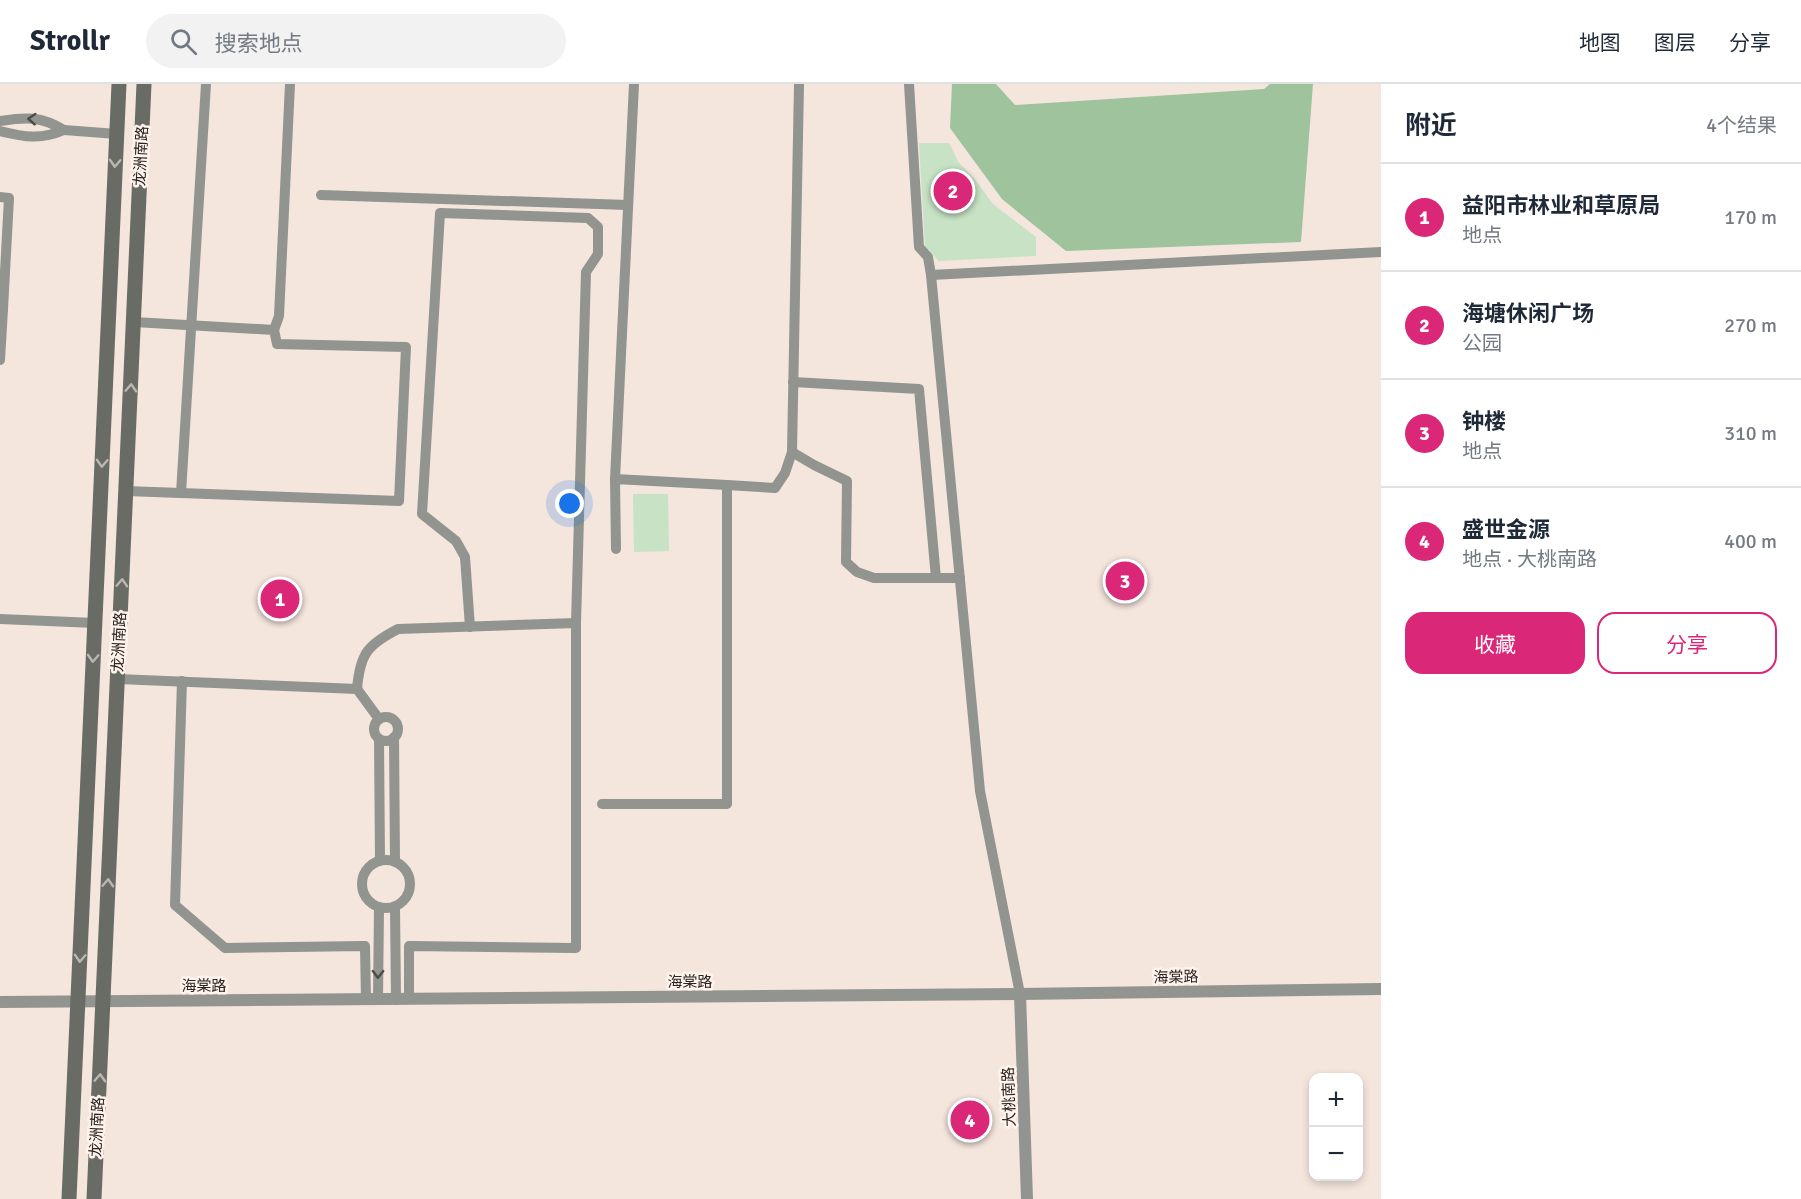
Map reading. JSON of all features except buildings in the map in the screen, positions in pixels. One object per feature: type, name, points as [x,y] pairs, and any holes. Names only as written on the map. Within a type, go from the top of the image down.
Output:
[{"type":"main road","name":"龙洲南路","points":[[69,1199],[119,84]]},
{"type":"main road","name":"龙洲南路","points":[[94,1199],[144,84]]},
{"type":"street","points":[[182,493],[206,84]]},
{"type":"street","points":[[126,491],[399,501],[406,347],[278,344],[274,330],[279,316],[290,84]]},
{"type":"street","points":[[616,549],[615,479],[634,84]]},
{"type":"street","points":[[615,479],[775,488],[785,472],[792,452],[798,84]]},
{"type":"street","points":[[909,84],[919,247],[928,257],[931,275],[980,791],[1020,994]]},
{"type":"street","points":[[0,121],[18,118],[47,120],[64,130],[117,134]]},
{"type":"street","points":[[0,131],[19,136],[48,138],[64,130]]},
{"type":"street","points":[[321,195],[628,205]]},
{"type":"street","points":[[0,197],[9,198],[1,309],[0,360]]},
{"type":"street","points":[[182,681],[175,905],[225,948],[365,946],[576,948],[576,623],[586,272],[598,254],[598,227],[588,218],[440,213],[422,514],[456,541],[465,557],[470,627]]},
{"type":"street","points":[[931,275],[1381,252]]},
{"type":"street","points":[[134,322],[274,330]]},
{"type":"street","points":[[793,382],[919,389],[936,578]]},
{"type":"street","points":[[792,452],[847,481],[846,562],[857,572],[874,579],[960,578]]},
{"type":"street","points":[[602,804],[727,804],[727,485]]},
{"type":"street","points":[[0,619],[95,622]]},
{"type":"street","points":[[379,719],[357,689],[358,667],[364,654],[378,639],[398,629],[576,623]]},
{"type":"street","points":[[118,679],[357,689]]},
{"type":"street","points":[[380,861],[379,739],[374,729],[379,719],[387,717],[394,720],[398,730],[394,737],[395,862]]},
{"type":"street","points":[[379,739],[387,741],[394,737]]},
{"type":"street","points":[[380,861],[395,862],[407,873],[409,888],[401,902],[395,906],[379,907],[366,898],[362,884],[367,869],[380,861]]},
{"type":"street","points":[[395,906],[395,946],[402,1000]]},
{"type":"street","points":[[372,1000],[379,946],[379,907]]},
{"type":"street","points":[[365,946],[372,1000]]},
{"type":"street","points":[[402,1000],[409,946]]},
{"type":"street","name":"海棠路","points":[[0,1002],[1381,989]]},
{"type":"street","name":"大桃南路","points":[[1020,994],[1027,1199]]},
{"type":"green space","points":[[952,84],[996,84],[1015,105],[1264,89],[1270,84],[1313,84],[1301,242],[1066,251],[1002,199],[950,128]]},
{"type":"green space","points":[[919,143],[949,143],[959,163],[974,178],[993,204],[1036,237],[1036,256],[939,261],[925,246]]},
{"type":"green space","points":[[633,494],[668,494],[669,551],[634,552]]},
{"type":"place","name":"海塘休闲广场","points":[[953,191]]},
{"type":"place","name":"钟楼","points":[[1125,581]]},
{"type":"place","name":"益阳市林业和草原局","points":[[280,599]]},
{"type":"place","name":"盛世金源","points":[[970,1120]]}]
